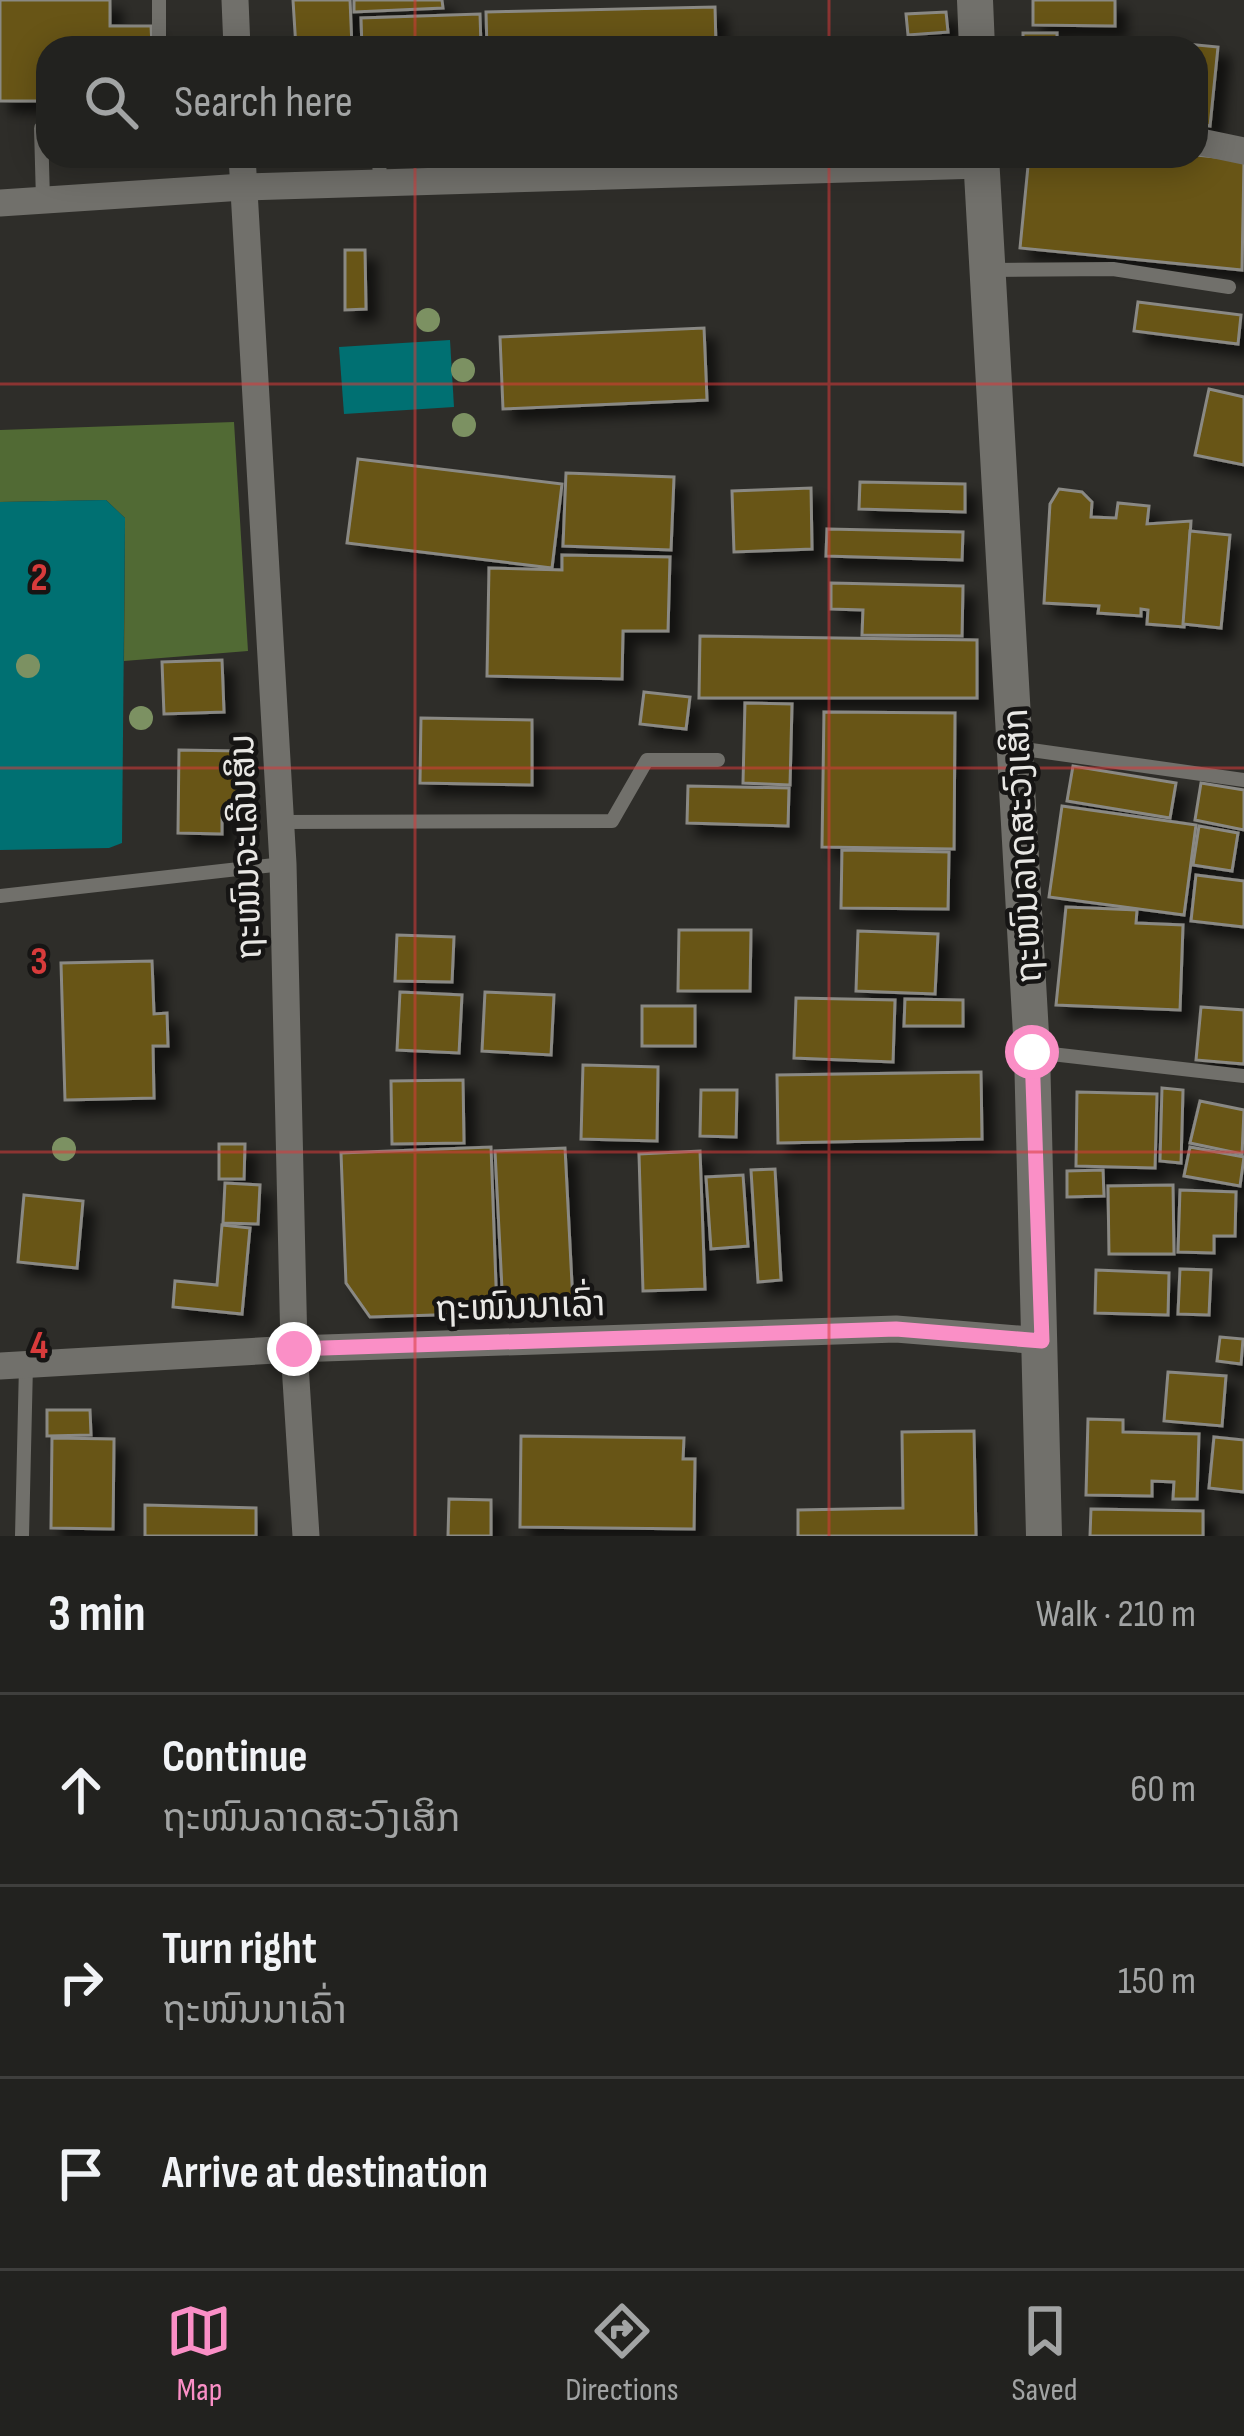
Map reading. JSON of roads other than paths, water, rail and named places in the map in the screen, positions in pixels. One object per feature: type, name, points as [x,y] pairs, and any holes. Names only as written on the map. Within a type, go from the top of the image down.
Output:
[{"type":"street","points":[[235,0],[236,36]]},
{"type":"street","points":[[975,0],[976,36]]},
{"type":"street","points":[[1208,144],[1244,151]]},
{"type":"street","name":"ຖະໜົນຈະເລີນສິນ","points":[[242,168],[283,864],[294,1349],[306,1536]]},
{"type":"street","points":[[0,202],[243,187],[379,170],[499,168]]},
{"type":"street","name":"ຖະໜົນລາດສະວົງເສິກ","points":[[982,168],[1032,1052],[1044,1536]]},
{"type":"street","name":"ຖະໜົນນາເລົ່າ","points":[[13,1366],[294,1349],[896,1329],[1042,1341]]},
{"type":"lane","points":[[159,0],[159,36]]},
{"type":"lane","points":[[42,168],[43,200]]},
{"type":"lane","points":[[988,270],[1113,269],[1229,287]]},
{"type":"lane","points":[[1016,748],[1244,780]]},
{"type":"lane","points":[[281,822],[612,821],[647,760],[718,760]]},
{"type":"lane","points":[[0,896],[283,864]]},
{"type":"lane","points":[[1032,1052],[1244,1076]]},
{"type":"lane","points":[[13,1366],[22,1536]]},
{"type":"water","points":[[450,340],[454,407],[344,414],[339,347]]},
{"type":"water","points":[[106,500],[125,518],[122,843],[109,848],[0,850],[0,502]]}]
